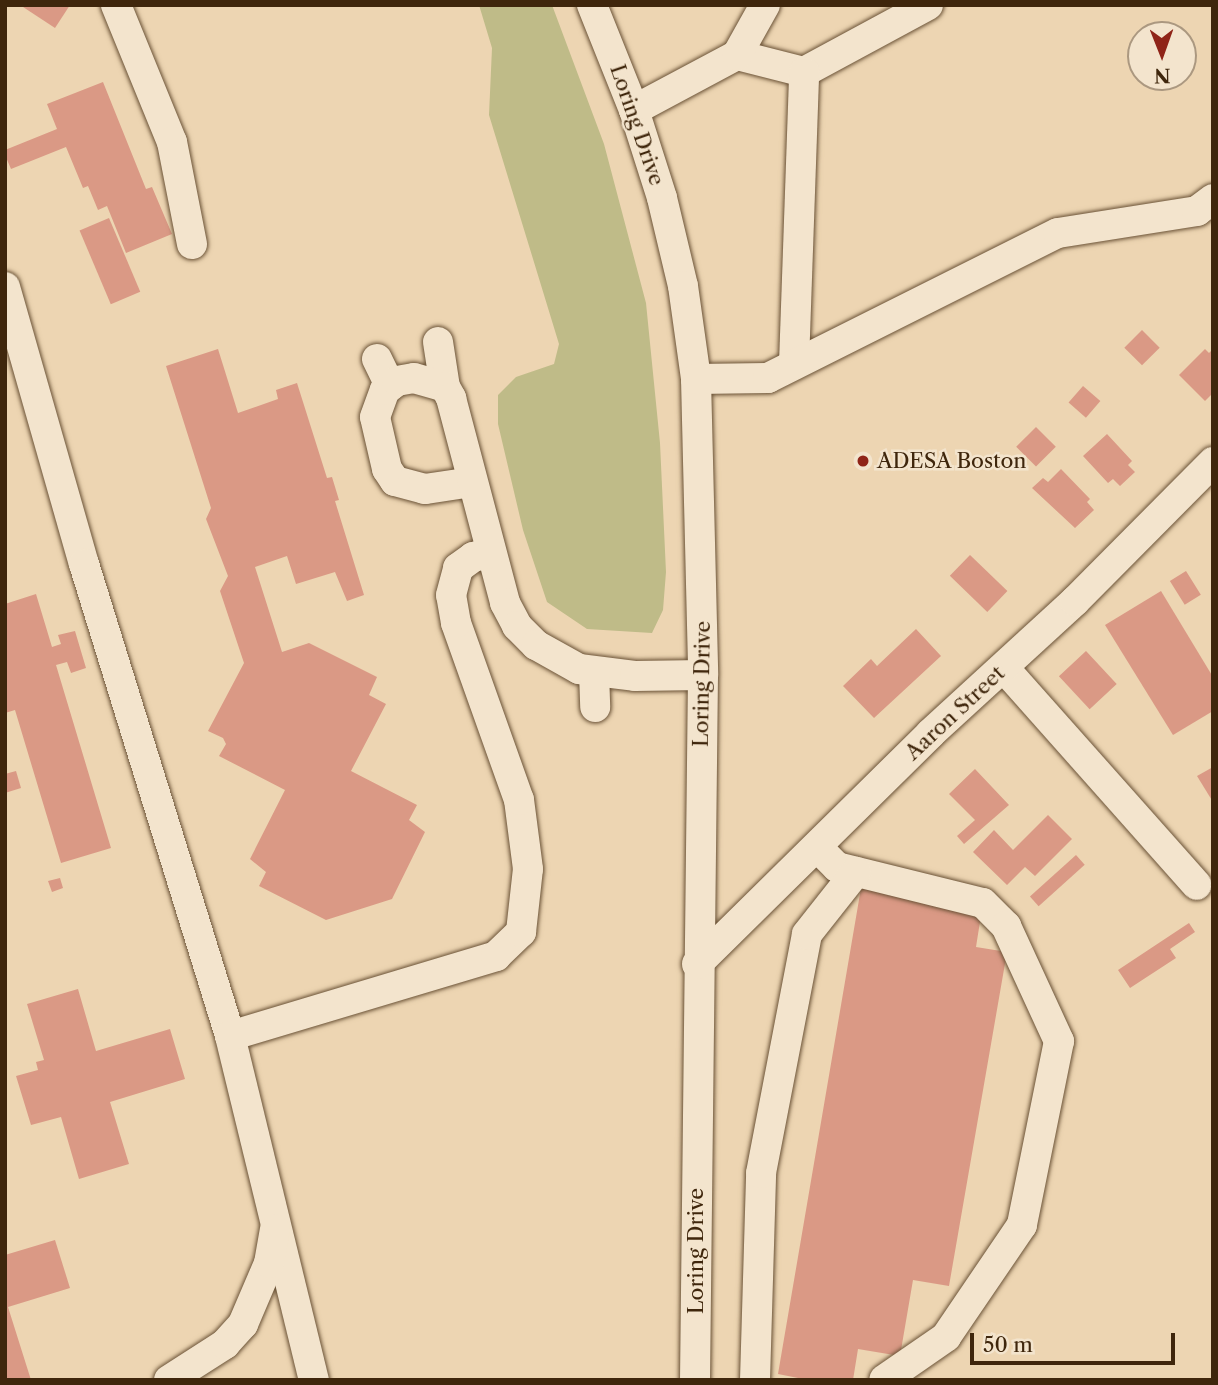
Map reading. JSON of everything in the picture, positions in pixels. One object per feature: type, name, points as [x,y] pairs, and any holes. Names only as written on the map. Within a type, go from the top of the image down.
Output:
[{"type":"street","points":[[116,5],[172,142],[192,244]]},
{"type":"street","name":"Loring Drive","points":[[592,5],[634,110],[673,241],[696,379],[703,676],[697,964],[695,1380]]},
{"type":"street","points":[[634,110],[737,55],[765,5]]},
{"type":"street","points":[[737,55],[804,72],[928,5]]},
{"type":"street","points":[[794,364],[804,72]]},
{"type":"street","points":[[696,379],[768,378],[1058,233],[1196,211],[1213,199]]},
{"type":"street","points":[[5,287],[84,564],[230,1036],[274,1206],[314,1380]]},
{"type":"street","points":[[438,342],[453,381],[472,482],[490,553],[517,626],[556,659],[594,672],[703,676]]},
{"type":"street","points":[[376,359],[390,386]]},
{"type":"street","points":[[453,381],[414,378],[390,386],[378,401],[375,417],[387,469],[395,481],[425,489],[472,482]]},
{"type":"street","name":"Aaron Street","points":[[697,964],[1213,462]]},
{"type":"street","points":[[230,1036],[496,956],[521,932],[528,869],[519,800],[456,623],[452,595],[458,568],[473,557],[490,553]]},
{"type":"street","points":[[1004,668],[1198,885]]},
{"type":"street","points":[[594,672],[594,707]]},
{"type":"street","points":[[817,847],[837,867],[983,903],[1006,926],[1059,1041],[1022,1225],[946,1337],[884,1380]]},
{"type":"street","points":[[755,1380],[761,1173],[807,934],[856,872]]},
{"type":"street","points":[[169,1380],[225,1344],[243,1324],[270,1263],[274,1206]]},
{"type":"shaded area","points":[[479,5],[552,5],[604,144],[646,303],[660,443],[666,572],[663,610],[652,633],[587,629],[547,602],[523,530],[498,424],[498,395],[516,377],[554,364],[559,344],[489,115],[492,48]]},
{"type":"building","points":[[20,5],[70,5],[55,28]]},
{"type":"building","points":[[103,82],[146,189],[152,187],[172,234],[126,253],[107,206],[98,210],[88,186],[83,188],[66,147],[11,169],[5,155],[5,150],[57,129],[47,104]]},
{"type":"building","points":[[109,218],[140,292],[111,304],[80,231]]},
{"type":"building","points":[[1142,330],[1160,348],[1142,365],[1124,348]]},
{"type":"building","points":[[218,349],[238,413],[278,399],[276,390],[297,383],[327,478],[332,477],[339,500],[335,501],[364,595],[347,601],[335,572],[296,584],[287,556],[255,567],[282,652],[309,643],[377,677],[369,695],[386,704],[351,771],[417,805],[409,820],[425,832],[392,899],[326,920],[259,886],[266,872],[250,859],[285,790],[219,756],[226,744],[223,738],[208,731],[244,663],[220,591],[228,576],[206,519],[211,508],[166,366]]},
{"type":"building","points":[[1205,349],[1209,353],[1213,349],[1213,393],[1205,401],[1179,375]]},
{"type":"building","points":[[1083,386],[1100,401],[1086,418],[1069,403]]},
{"type":"building","points":[[1036,427],[1056,447],[1036,467],[1016,447]]},
{"type":"building","points":[[1107,434],[1132,461],[1128,465],[1135,472],[1120,486],[1113,479],[1108,483],[1083,456]]},
{"type":"building","points":[[1061,469],[1090,499],[1087,502],[1094,510],[1075,528],[1032,488],[1043,478],[1048,482]]},
{"type":"building","points":[[970,555],[1007,591],[987,612],[950,576]]},
{"type":"building","points":[[1186,571],[1201,595],[1185,605],[1170,581]]},
{"type":"building","points":[[1161,591],[1213,677],[1213,711],[1173,735],[1105,625]]},
{"type":"building","points":[[36,594],[52,647],[61,644],[58,635],[75,631],[86,668],[71,673],[67,662],[56,665],[111,848],[61,863],[15,710],[5,713],[5,604]]},
{"type":"building","points":[[916,629],[941,656],[874,718],[843,686],[871,659],[877,666]]},
{"type":"building","points":[[1086,651],[1117,684],[1090,709],[1059,676]]},
{"type":"building","points":[[1213,767],[1213,802],[1197,776]]},
{"type":"building","points":[[975,769],[1009,805],[964,844],[957,836],[975,820],[949,794]]},
{"type":"building","points":[[16,771],[21,788],[5,793],[5,774]]},
{"type":"building","points":[[1048,815],[1072,839],[1035,876],[1025,867],[1007,885],[973,852],[994,830],[1013,850]]},
{"type":"building","points":[[1076,855],[1085,865],[1039,906],[1030,896]]},
{"type":"building","points":[[60,878],[63,888],[52,892],[48,881]]},
{"type":"building","points":[[861,888],[982,909],[976,947],[1007,952],[949,1286],[913,1280],[900,1356],[858,1349],[853,1380],[808,1380],[778,1374]]},
{"type":"building","points":[[1189,923],[1195,932],[1170,949],[1176,958],[1130,988],[1118,970]]},
{"type":"building","points":[[78,989],[96,1051],[170,1029],[185,1079],[110,1102],[129,1164],[79,1179],[61,1117],[31,1125],[16,1076],[38,1070],[36,1062],[44,1060],[27,1004]]},
{"type":"building","points":[[55,1240],[70,1288],[8,1307],[31,1380],[5,1380],[5,1255]]},
{"type":"place","name":"ADESA Boston","points":[[863,461]]}]
